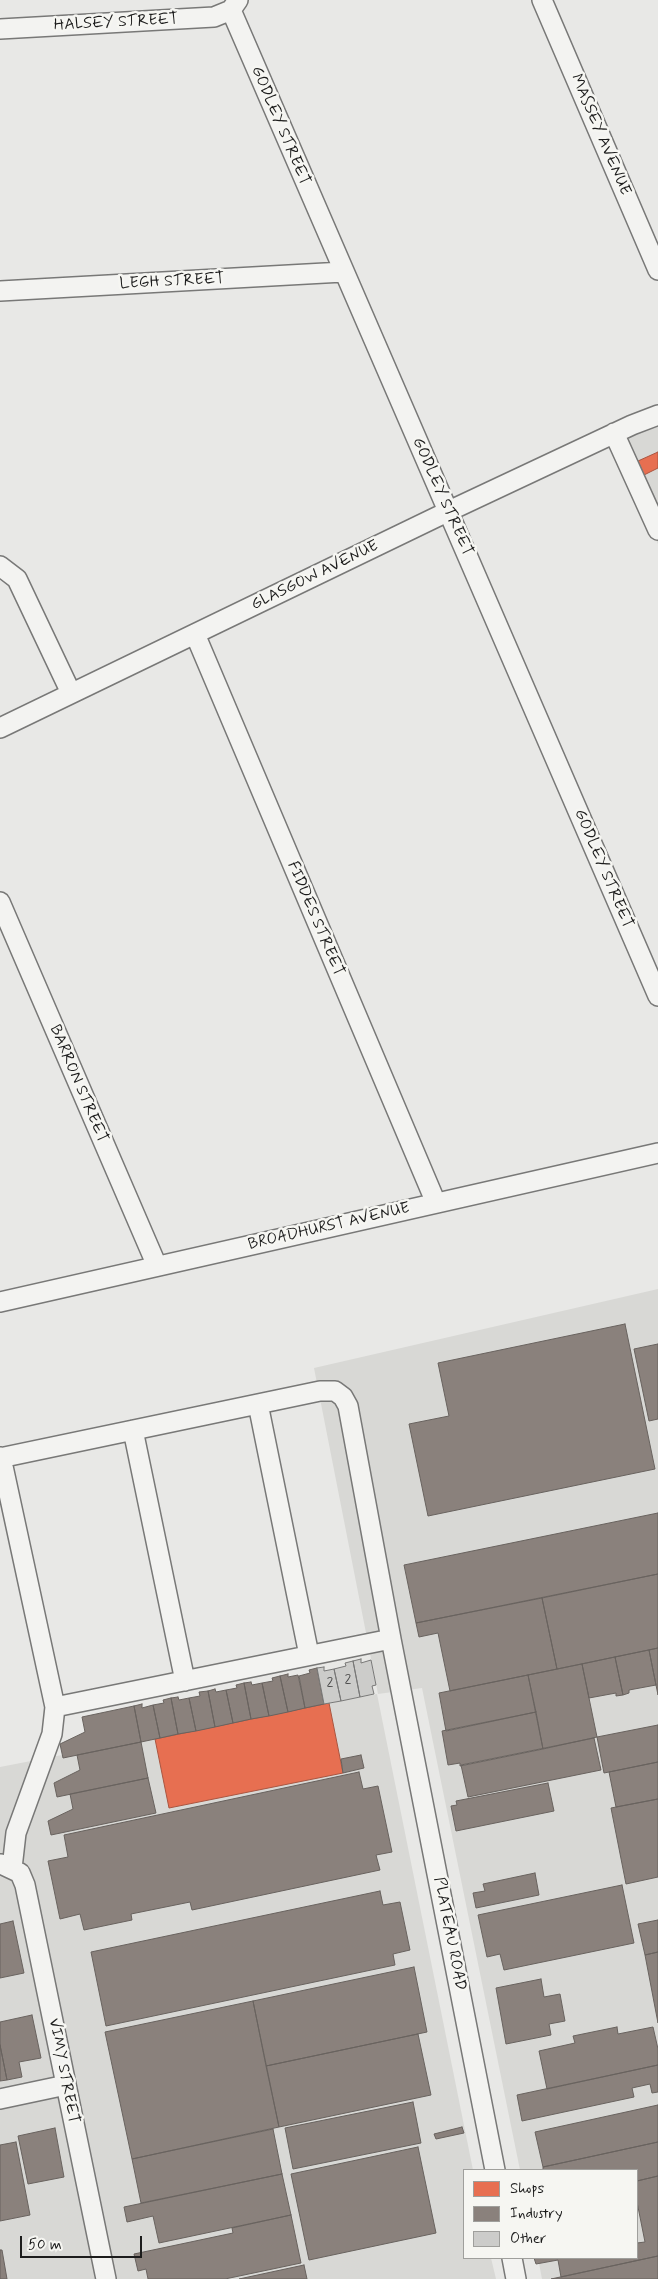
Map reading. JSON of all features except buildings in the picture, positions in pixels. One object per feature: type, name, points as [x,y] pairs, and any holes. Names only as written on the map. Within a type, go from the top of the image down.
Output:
[{"type":"street","name":"MASSEY AVENUE","points":[[542,0],[658,270]]},
{"type":"street","name":"HALSEY STREET","points":[[0,29],[214,17],[234,5]]},
{"type":"street","name":"GODLEY STREET","points":[[234,5],[344,272],[658,996]]},
{"type":"street","name":"LEGH STREET","points":[[0,291],[344,272]]},
{"type":"street","name":"GLASGOW AVENUE","points":[[632,425],[658,408]]},
{"type":"street","name":"GLASGOW AVENUE","points":[[0,728],[448,511],[632,425],[658,415]]},
{"type":"street","points":[[614,434],[658,530]]},
{"type":"street","points":[[0,566],[16,579],[71,693]]},
{"type":"street","name":"FIDDES STREET","points":[[195,634],[436,1203]]},
{"type":"street","name":"BARRON STREET","points":[[0,902],[157,1266]]},
{"type":"street","name":"BROADHURST AVENUE","points":[[0,1302],[658,1153]]},
{"type":"street","name":"PLATEAU ROAD","points":[[1,1458],[320,1391],[335,1391],[343,1397],[348,1406],[390,1638],[495,2169]]},
{"type":"street","points":[[258,1404],[309,1655]]},
{"type":"street","points":[[133,1430],[185,1681]]},
{"type":"street","points":[[1,1458],[56,1707],[52,1734],[6,1866]]},
{"type":"street","points":[[56,1707],[390,1638]]},
{"type":"street","name":"VIMY STREET","points":[[6,1866],[20,1873],[26,1885],[106,2279]]},
{"type":"street","points":[[0,2099],[66,2086]]},
{"type":"street","points":[[512,2259],[516,2279]]},
{"type":"shaded area","points":[[658,422],[658,544],[612,444]]},
{"type":"shaded area","points":[[658,1289],[658,2279],[542,2279],[538,2259],[638,2259],[638,2169],[520,2169],[422,1688],[378,1694],[314,1368]]},
{"type":"shaded area","points":[[377,1694],[473,2169],[463,2169],[463,2259],[491,2259],[496,2279],[0,2279],[0,1767]]}]
